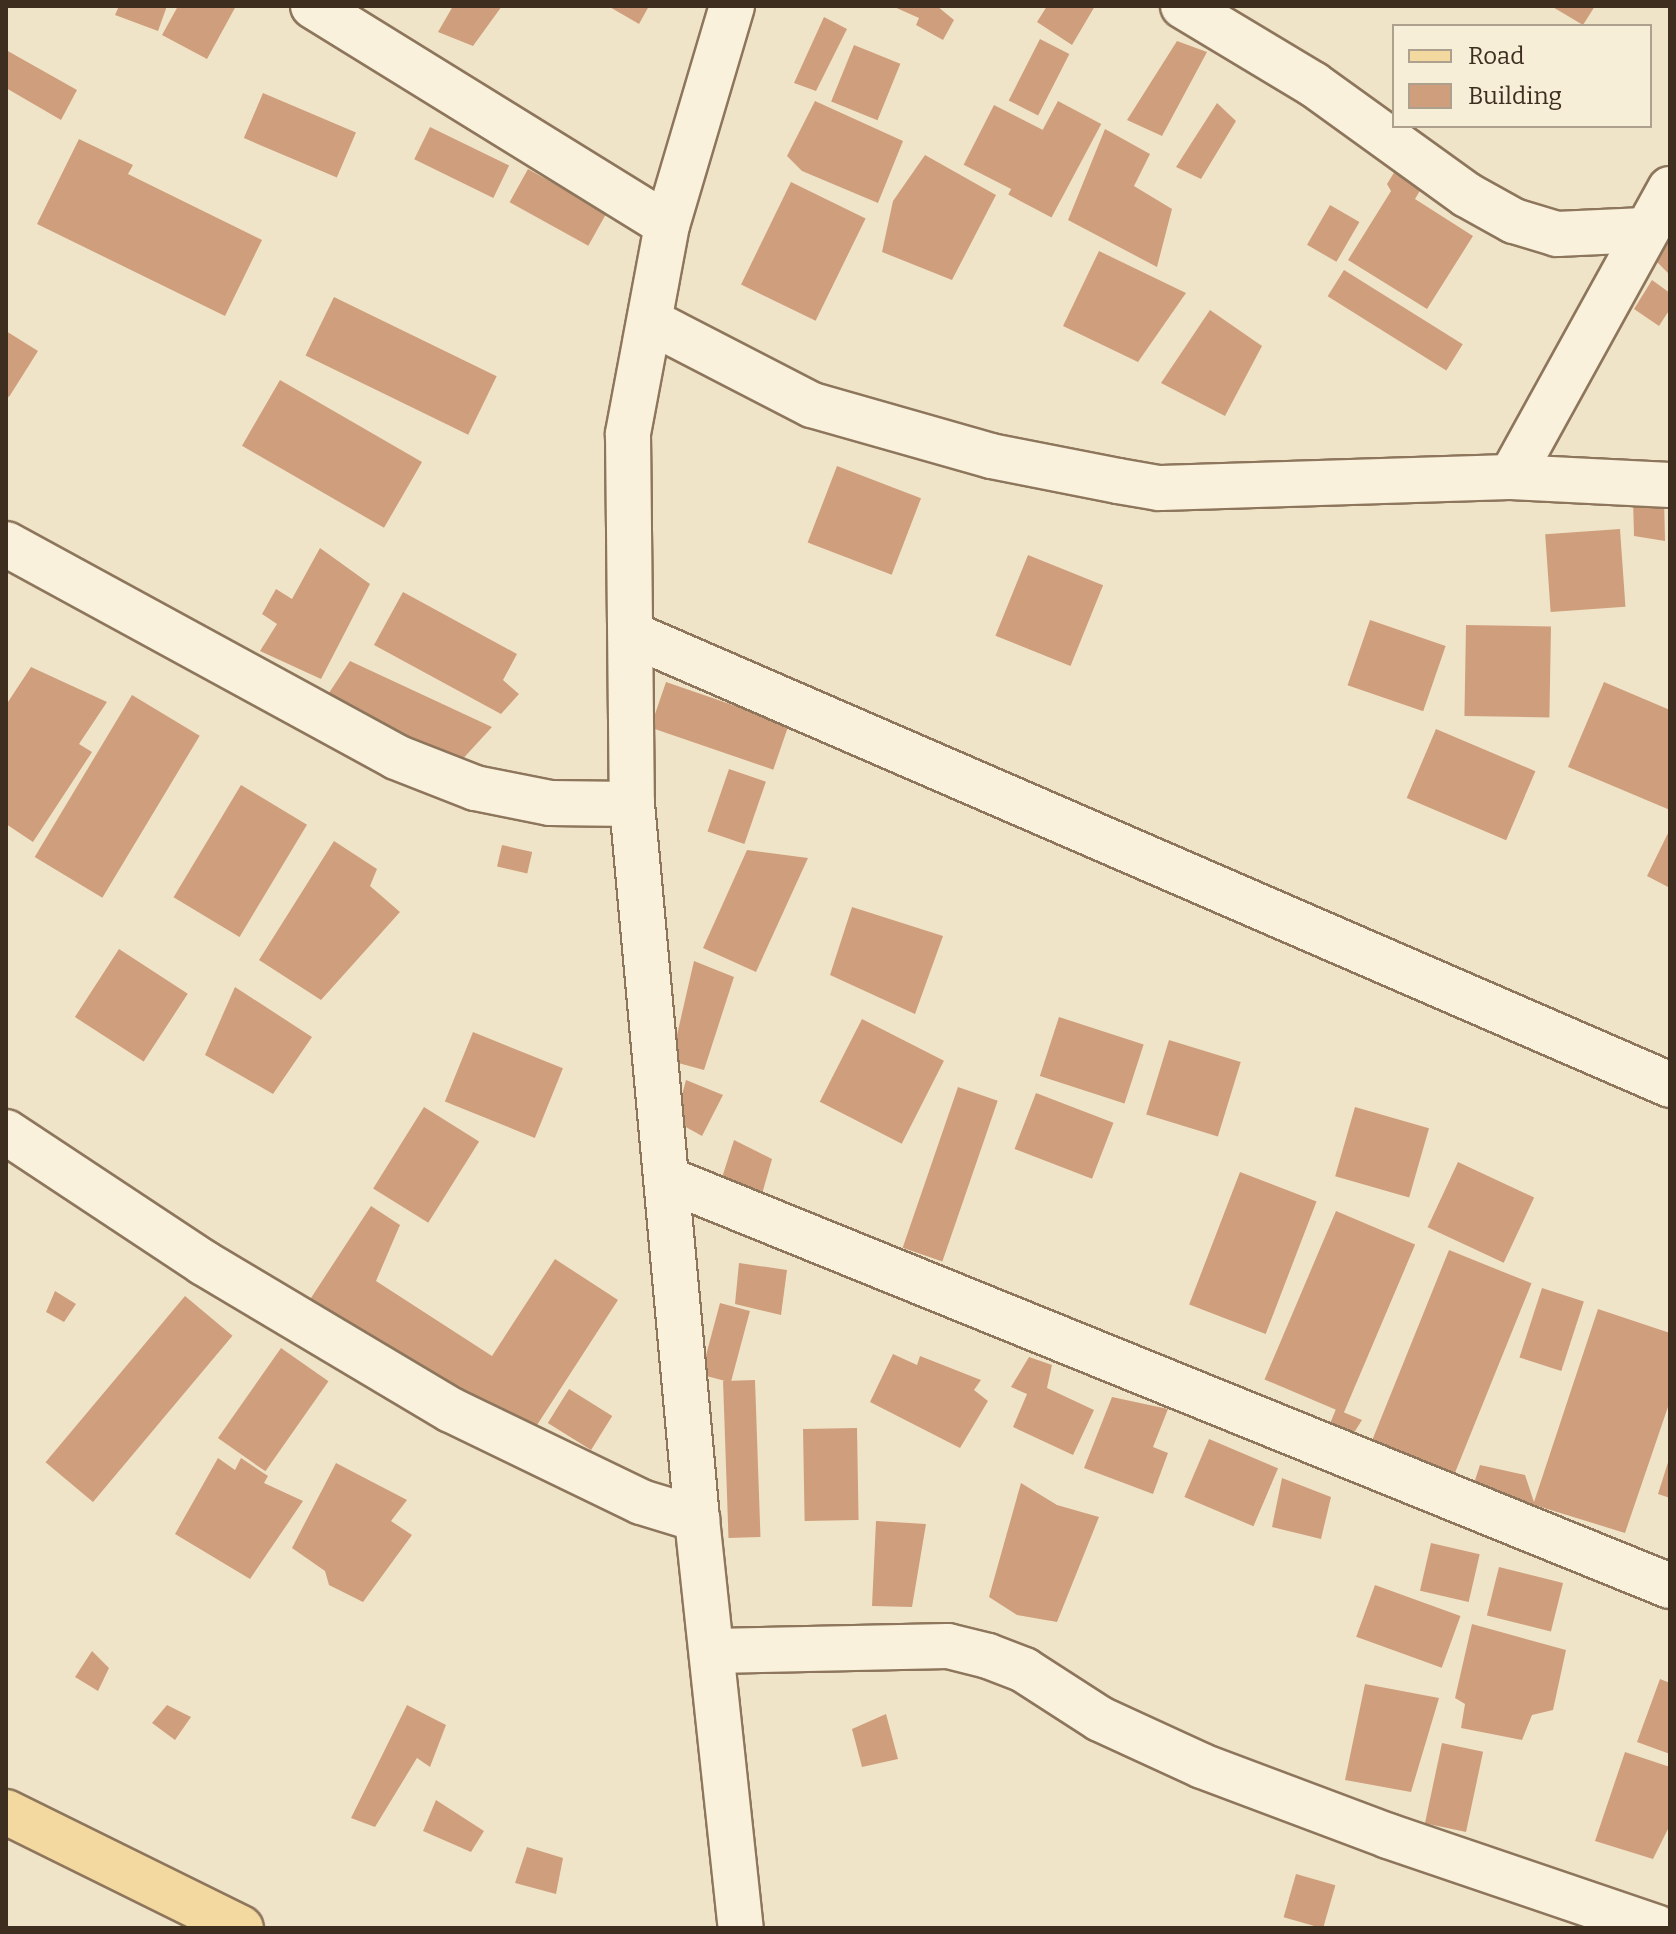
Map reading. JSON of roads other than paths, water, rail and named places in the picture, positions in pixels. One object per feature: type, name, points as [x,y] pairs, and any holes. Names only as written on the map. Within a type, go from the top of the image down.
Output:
[{"type":"main road","points":[[6,1812],[241,1928]]},
{"type":"street","points":[[313,6],[667,225]]},
{"type":"street","points":[[732,6],[667,225],[628,434],[632,804],[669,1180],[697,1519],[714,1651],[741,1928]]},
{"type":"street","points":[[1183,6],[1313,84],[1467,195],[1514,221],[1557,234],[1644,230]]},
{"type":"street","points":[[1511,477],[1644,230],[1670,189]]},
{"type":"street","points":[[651,322],[812,405],[991,456],[1159,488],[1511,477],[1670,485]]},
{"type":"street","points":[[6,544],[396,757],[475,788],[550,803],[632,804]]},
{"type":"street","points":[[631,634],[1670,1085]]},
{"type":"street","points":[[6,1132],[204,1263],[451,1410],[641,1502],[697,1519]]},
{"type":"street","points":[[669,1180],[1670,1586]]},
{"type":"street","points":[[714,1651],[948,1646],[988,1656],[1024,1670],[1100,1719],[1202,1766],[1388,1836],[1658,1928]]}]
